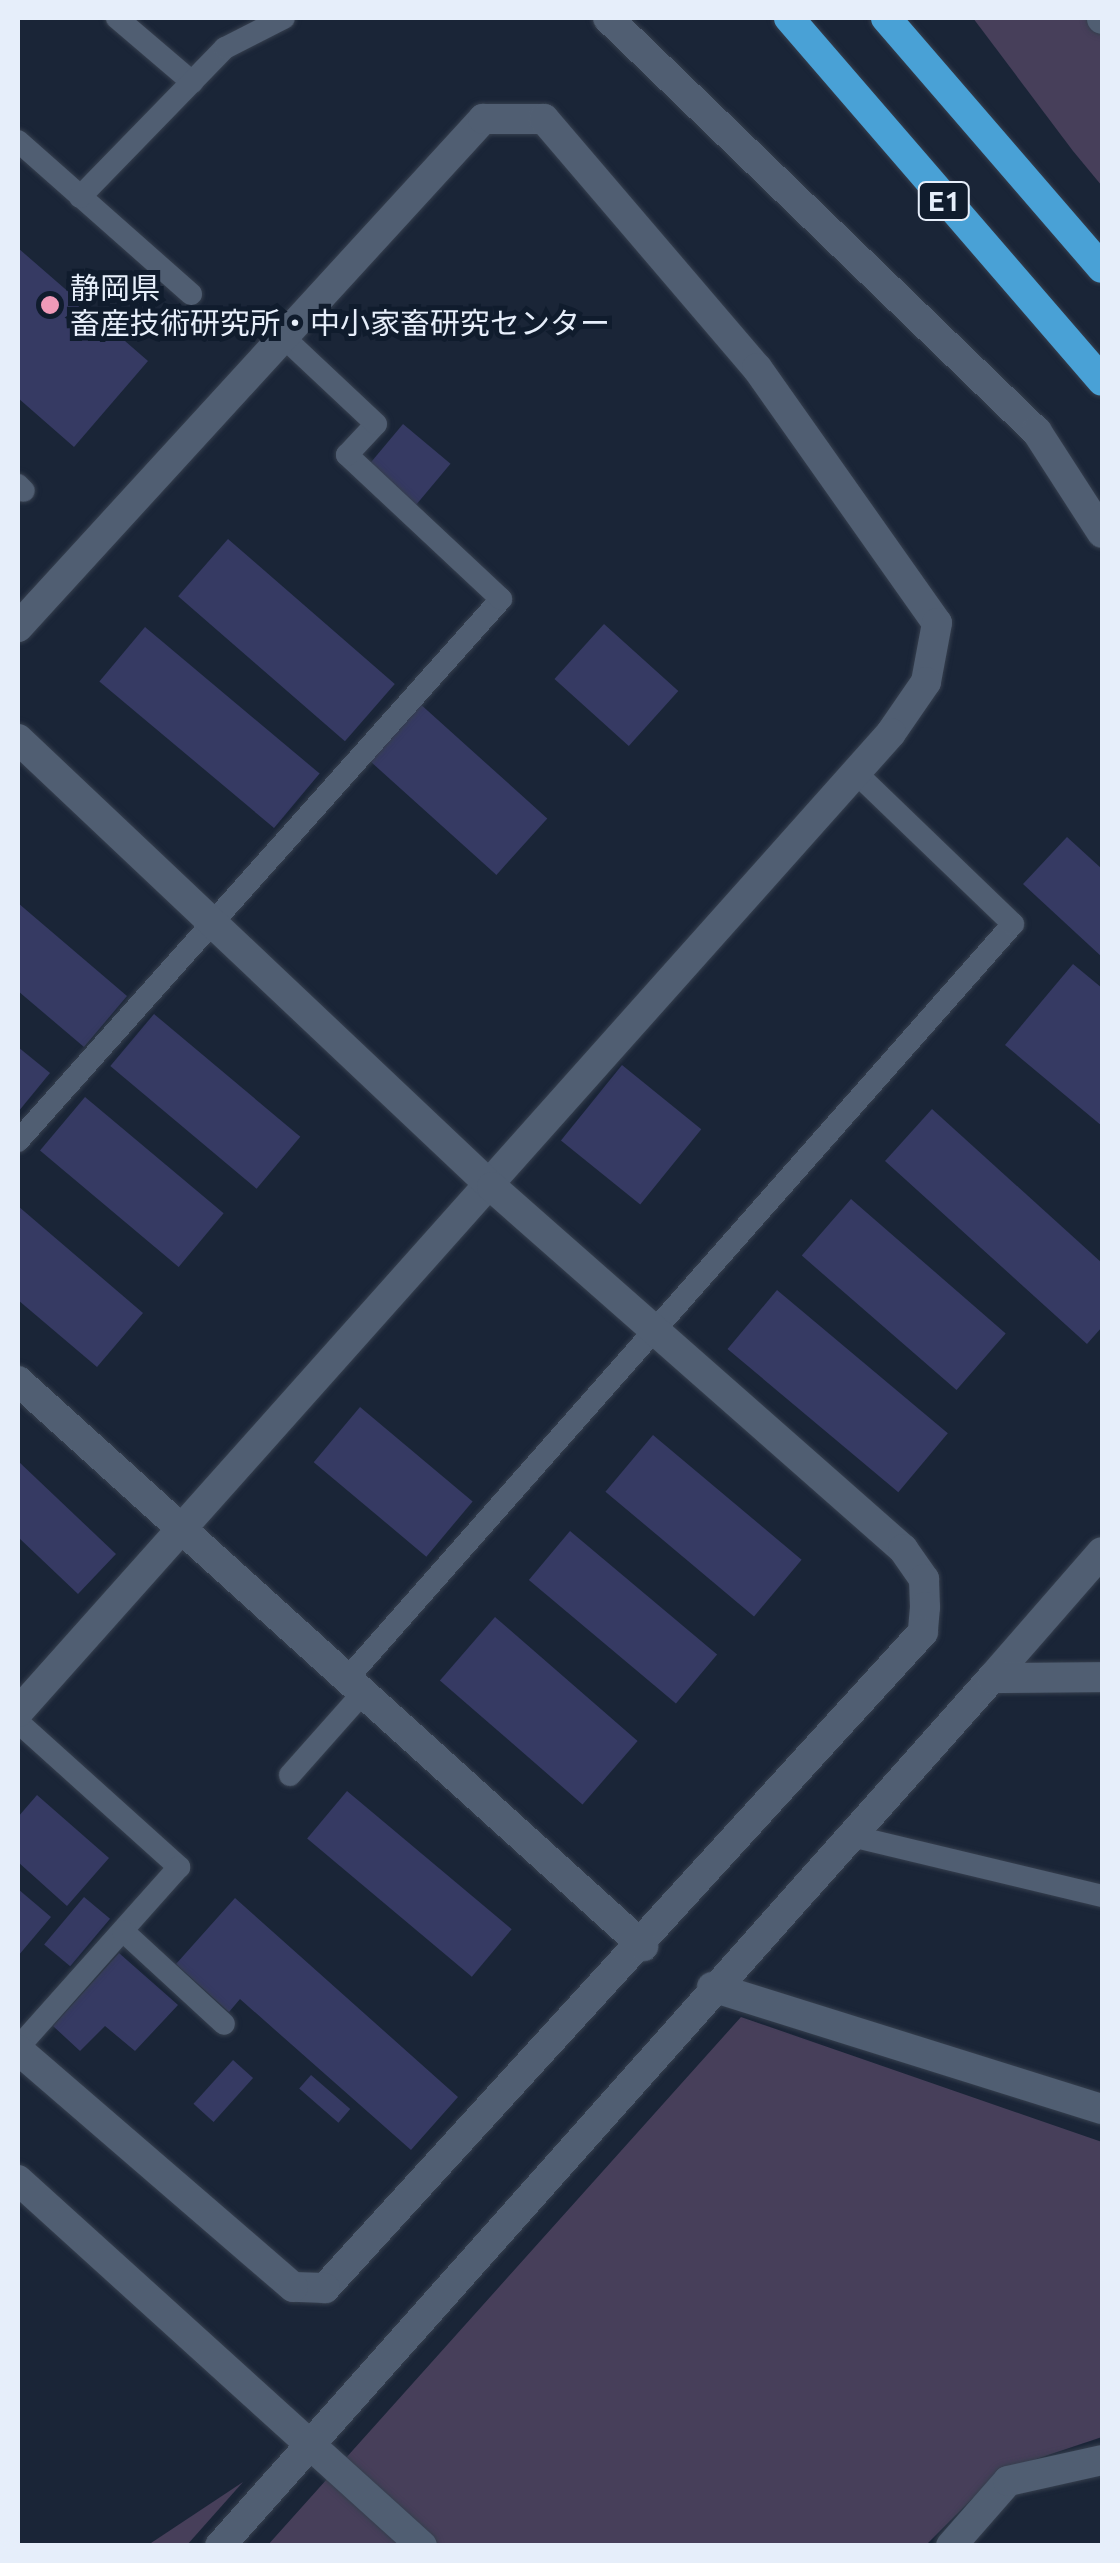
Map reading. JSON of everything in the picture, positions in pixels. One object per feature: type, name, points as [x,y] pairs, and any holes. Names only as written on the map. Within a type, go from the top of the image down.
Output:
[{"type":"highway","name":"E1","points":[[789,18],[1102,381]]},
{"type":"highway","name":"E1","points":[[886,18],[1102,268]]},
{"type":"street","points":[[608,18],[1038,432],[1102,533]]},
{"type":"street","points":[[18,627],[280,334],[483,118],[544,119],[757,368],[936,623],[926,682],[855,772],[492,1186],[18,1712]]},
{"type":"street","points":[[18,738],[492,1186],[652,1332],[904,1549],[924,1579],[922,1632],[643,1946],[325,2288],[292,2287],[18,2049]]},
{"type":"street","points":[[18,1381],[643,1946]]},
{"type":"street","points":[[220,2546],[712,1987],[852,1836],[1102,1552]]},
{"type":"street","points":[[992,1678],[1102,1677]]},
{"type":"street","points":[[712,1987],[1102,2109]]},
{"type":"street","points":[[18,2180],[422,2546]]},
{"type":"street","points":[[951,2546],[1008,2481],[1102,2460]]},
{"type":"lane","points":[[118,18],[192,82]]},
{"type":"lane","points":[[80,197],[225,48],[284,18]]},
{"type":"lane","points":[[18,141],[191,294]]},
{"type":"lane","points":[[18,1141],[501,599],[346,456],[376,424],[280,334]]},
{"type":"lane","points":[[290,1775],[354,1687],[652,1332],[1014,924],[855,772]]},
{"type":"lane","points":[[18,1722],[179,1867],[18,2049]]},
{"type":"lane","points":[[852,1836],[1102,1896]]},
{"type":"lane","points":[[122,1932],[224,2024]]},
{"type":"shaded area","points":[[973,18],[1102,18],[1102,186],[1073,151]]},
{"type":"shaded area","points":[[741,2017],[1102,2142],[1102,2437],[1000,2471],[926,2545],[267,2546]]},
{"type":"shaded area","points":[[243,2482],[187,2545],[148,2545]]},
{"type":"building","name":"静岡県 畜産技術研究所・中小家畜研究センター","points":[[18,248],[148,361],[74,447],[18,398]]},
{"type":"building","points":[[403,424],[450,464],[414,508],[366,468]]},
{"type":"building","points":[[228,539],[395,684],[345,741],[178,596]]},
{"type":"building","points":[[604,624],[678,691],[629,746],[554,679]]},
{"type":"building","points":[[145,627],[320,774],[274,828],[99,681]]},
{"type":"building","points":[[418,702],[547,818],[496,875],[367,758]]},
{"type":"building","points":[[1067,837],[1102,869],[1102,957],[1023,884]]},
{"type":"building","points":[[18,903],[127,996],[84,1047],[18,991]]},
{"type":"building","points":[[1073,964],[1102,988],[1102,1126],[1005,1045]]},
{"type":"building","points":[[154,1014],[300,1137],[257,1189],[110,1066]]},
{"type":"building","points":[[18,1047],[50,1073],[18,1112]]},
{"type":"building","points":[[622,1065],[701,1129],[640,1205],[561,1140]]},
{"type":"building","points":[[85,1097],[224,1213],[179,1267],[40,1151]]},
{"type":"building","points":[[932,1109],[1102,1263],[1102,1327],[1087,1344],[885,1161]]},
{"type":"building","points":[[851,1199],[1006,1333],[957,1390],[802,1256]]},
{"type":"building","points":[[18,1206],[143,1313],[97,1367],[18,1300]]},
{"type":"building","points":[[777,1290],[948,1433],[898,1492],[728,1349]]},
{"type":"building","points":[[360,1407],[473,1501],[426,1557],[314,1462]]},
{"type":"building","points":[[653,1435],[802,1560],[754,1616],[605,1492]]},
{"type":"building","points":[[18,1461],[116,1554],[78,1594],[18,1537]]},
{"type":"building","points":[[570,1531],[717,1654],[676,1703],[529,1580]]},
{"type":"building","points":[[495,1617],[638,1741],[583,1804],[440,1680]]},
{"type":"building","points":[[347,1791],[512,1929],[472,1977],[307,1838]]},
{"type":"building","points":[[37,1795],[109,1858],[67,1906],[18,1862],[18,1817]]},
{"type":"building","points":[[18,1889],[51,1917],[18,1956]]},
{"type":"building","points":[[84,1897],[110,1919],[70,1966],[44,1944]]},
{"type":"building","points":[[235,1898],[458,2097],[411,2150],[240,1999],[229,2012],[176,1964]]},
{"type":"building","points":[[119,1953],[178,2005],[135,2051],[105,2026],[80,2051],[53,2026]]},
{"type":"building","points":[[233,2060],[253,2078],[214,2122],[194,2104]]},
{"type":"building","points":[[311,2075],[350,2109],[338,2123],[299,2089]]},
{"type":"place","name":"静岡県 畜産技術研究所・中小家畜研究センター","points":[[50,305]]}]
